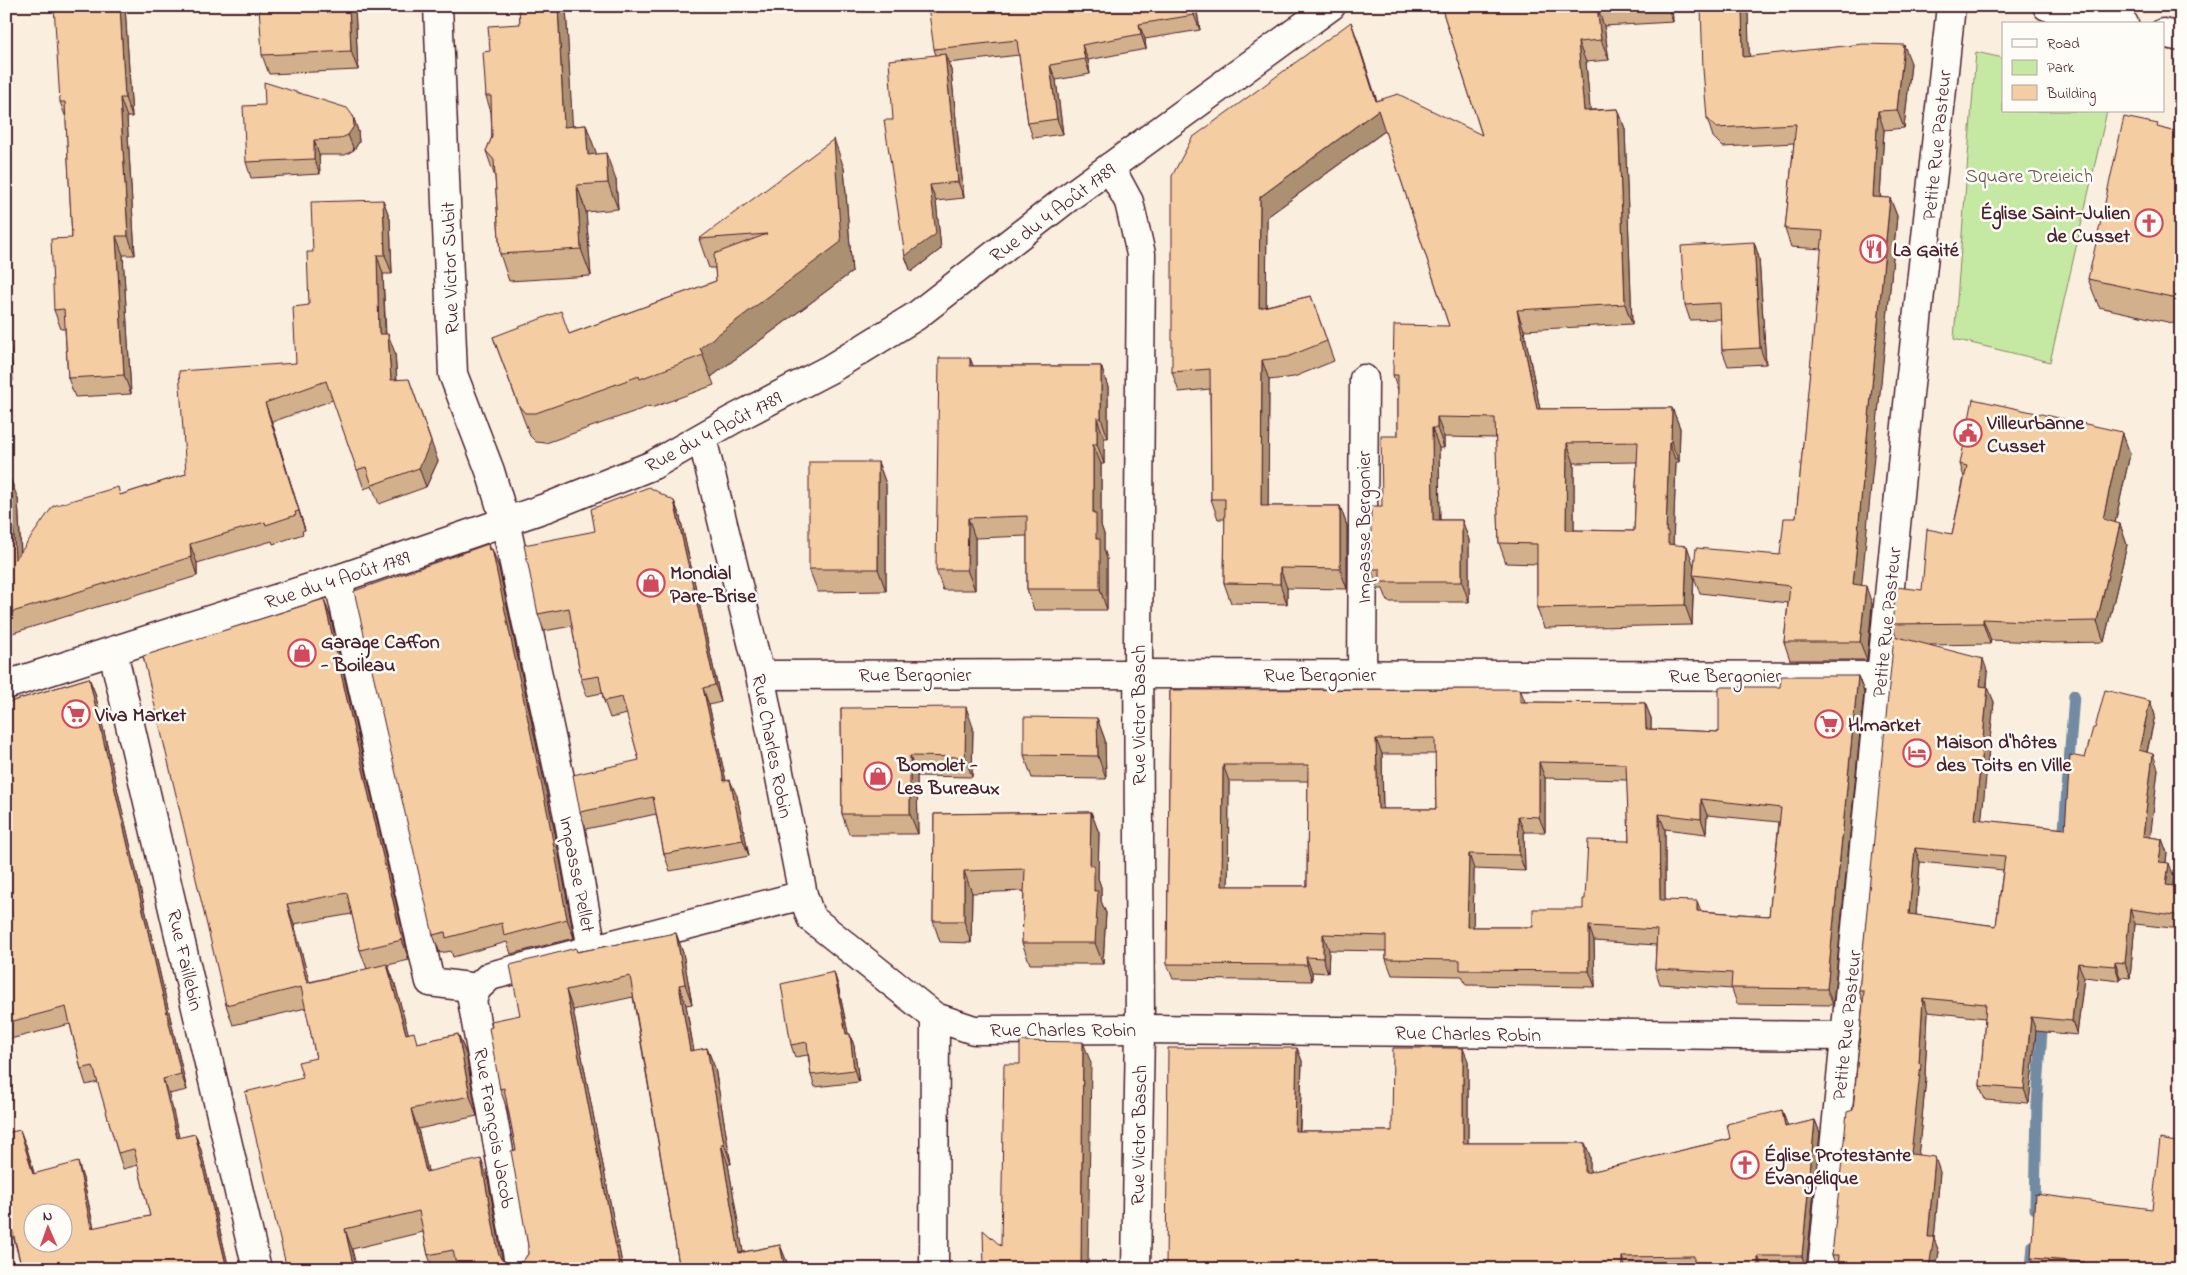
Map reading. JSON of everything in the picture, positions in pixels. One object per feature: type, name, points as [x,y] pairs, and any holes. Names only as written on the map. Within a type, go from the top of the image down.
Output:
[{"type":"street","name":"Rue Victor Subit","points":[[438,6],[453,374],[490,471],[505,522]]},
{"type":"street","name":"Rue du 4 Août 1789","points":[[6,686],[338,579],[505,522],[653,465],[732,420],[830,369],[916,316],[1110,168],[1331,6]]},
{"type":"street","name":"Petite Rue Pasteur","points":[[1822,1269],[1910,385],[1951,6]]},
{"type":"street","points":[[2047,6],[2115,22]]},
{"type":"street","points":[[2164,33],[2181,37]]},
{"type":"street","name":"Rue Victor Basch","points":[[1110,168],[1129,202],[1141,254],[1138,674],[1140,1029],[1136,1269]]},
{"type":"street","name":"Impasse Bergonier","points":[[1362,674],[1364,379]]},
{"type":"street","name":"Rue Charles Robin","points":[[702,438],[760,675],[803,895],[811,918],[935,1017],[974,1030],[1140,1029],[1844,1036]]},
{"type":"street","name":"Impasse Pellet","points":[[477,988],[490,976],[592,950],[566,807],[505,522]]},
{"type":"street","points":[[338,579],[430,982],[477,988]]},
{"type":"street","name":"Rue Faillebin","points":[[113,652],[257,1269]]},
{"type":"street","name":"Rue Bergonier","points":[[760,675],[1362,674],[1881,676]]},
{"type":"street","points":[[592,950],[803,895]]},
{"type":"street","name":"Rue François Jacob","points":[[477,988],[472,1000],[520,1269]]},
{"type":"street","points":[[934,1269],[935,1017]]},
{"type":"green space","name":"Square Dreieich","points":[[1976,52],[2002,58],[2002,112],[2107,112],[2050,362],[1954,339]]},
{"type":"building","points":[[54,6],[120,6],[125,98],[120,98],[128,236],[116,236],[124,375],[68,378],[64,309],[54,310],[51,239],[72,238],[65,102],[60,102]]},
{"type":"building","points":[[259,6],[349,6],[351,51],[262,55]]},
{"type":"building","points":[[519,6],[558,6],[564,127],[586,125],[588,155],[606,153],[608,183],[577,185],[581,249],[500,254],[494,160],[486,151],[492,137],[491,96],[486,96],[483,52],[490,51],[488,26],[520,24]]},
{"type":"building","points":[[928,6],[1193,6],[1194,15],[1139,24],[1141,34],[1082,45],[1085,59],[1050,65],[1057,119],[1028,123],[1017,40],[934,49]]},
{"type":"building","points":[[1441,6],[1597,6],[1601,40],[1578,42],[1584,111],[1618,109],[1625,304],[1517,310],[1537,409],[1672,408],[1666,532],[1668,532],[1668,544],[1687,546],[1685,605],[1537,608],[1537,544],[1499,543],[1495,418],[1437,417],[1437,428],[1432,428],[1433,520],[1462,520],[1462,582],[1380,582],[1380,569],[1371,569],[1371,506],[1382,506],[1381,436],[1398,436],[1398,375],[1393,375],[1394,325],[1449,326],[1378,110],[1260,197],[1259,308],[1311,296],[1327,341],[1287,357],[1262,360],[1261,506],[1340,506],[1340,569],[1280,568],[1280,584],[1224,583],[1225,499],[1211,499],[1210,369],[1172,372],[1172,176],[1192,138],[1351,22],[1376,101],[1398,94],[1482,135]],"holes":[[[1638,442],[1634,531],[1566,530],[1567,443]]]},
{"type":"building","points":[[1701,6],[1742,6],[1743,57],[1863,44],[1904,45],[1897,110],[1878,111],[1873,197],[1890,198],[1853,584],[1866,586],[1860,642],[1784,642],[1790,586],[1693,575],[1696,548],[1780,555],[1784,518],[1796,518],[1823,231],[1785,229],[1796,124],[1716,128],[1707,118]]},
{"type":"building","points":[[945,54],[958,182],[930,185],[936,234],[905,256],[884,120],[893,120],[889,60]]},
{"type":"building","points":[[264,82],[347,108],[353,116],[354,126],[348,135],[339,139],[314,140],[314,159],[246,162],[243,106],[265,105]]},
{"type":"building","name":"Église Saint-Julien de Cusset","points":[[2124,117],[2158,124],[2157,127],[2181,133],[2181,299],[2088,279]]},
{"type":"building","points":[[834,139],[841,242],[700,348],[703,355],[640,379],[639,376],[536,413],[525,413],[519,406],[493,337],[561,311],[569,334],[716,281],[714,254],[767,234],[699,239]]},
{"type":"building","points":[[383,200],[385,255],[377,255],[379,334],[388,334],[391,380],[409,379],[431,442],[419,468],[372,485],[366,467],[357,470],[326,381],[265,403],[299,511],[295,512],[296,515],[266,525],[265,522],[190,544],[191,557],[6,614],[6,481],[11,480],[15,560],[53,506],[118,487],[120,495],[186,474],[179,371],[296,363],[293,307],[309,305],[307,252],[313,252],[311,202]]},
{"type":"building","points":[[1754,242],[1760,348],[1722,350],[1720,303],[1685,305],[1681,246]]},
{"type":"building","points":[[939,358],[970,358],[970,366],[1101,366],[1101,418],[1097,418],[1097,444],[1093,444],[1093,514],[1096,514],[1096,539],[1100,539],[1100,589],[1027,589],[1027,516],[968,518],[967,570],[936,570]]},
{"type":"building","points":[[1973,399],[2122,432],[2103,519],[2120,524],[2097,621],[2046,622],[1983,619],[1983,623],[1892,624],[1896,587],[1922,590],[1927,529],[1952,534],[1967,466],[1960,464]]},
{"type":"building","points":[[809,462],[878,462],[878,569],[809,569]]},
{"type":"building","points":[[649,487],[674,501],[715,685],[703,688],[724,781],[730,780],[743,840],[664,854],[653,797],[580,812],[573,775],[639,760],[622,697],[604,701],[599,676],[581,679],[569,608],[538,614],[524,545],[595,531],[591,509]]},
{"type":"building","points":[[488,544],[489,550],[492,549],[549,820],[567,919],[504,936],[502,923],[446,938],[445,932],[433,935],[354,591]]},
{"type":"building","points":[[324,599],[402,940],[360,950],[347,893],[287,904],[307,983],[387,964],[406,1034],[414,1032],[417,1043],[458,1034],[470,1096],[411,1109],[426,1172],[481,1159],[498,1252],[501,1259],[508,1264],[516,1264],[523,1261],[528,1254],[528,1246],[511,1151],[516,1150],[504,1088],[500,1089],[489,1028],[492,1027],[491,1021],[520,1015],[510,965],[576,948],[577,952],[676,933],[685,984],[679,985],[690,1051],[707,1048],[724,1144],[721,1144],[739,1253],[780,1245],[785,1269],[657,1269],[679,1264],[630,976],[566,990],[620,1269],[457,1269],[453,1250],[428,1255],[419,1211],[345,1229],[354,1269],[287,1269],[245,1092],[303,1078],[298,1062],[316,1058],[301,987],[226,1005],[143,656]]},
{"type":"building","points":[[1894,636],[1983,659],[1980,686],[1988,687],[1975,819],[2065,829],[2070,755],[2085,758],[2105,690],[2150,701],[2139,750],[2153,754],[2143,836],[2162,839],[2159,862],[2169,863],[2166,885],[2181,887],[2181,916],[2130,909],[2125,963],[2115,962],[2115,966],[2078,963],[2072,1021],[2031,1017],[2024,1089],[1980,1086],[1986,1004],[1923,998],[1919,1063],[1921,1064],[1911,1154],[1935,1157],[1928,1237],[1934,1237],[1929,1269],[1838,1269],[1839,1255],[1832,1255],[1847,1112],[1853,1110],[1864,991],[1859,991]],"holes":[[[1915,848],[2005,856],[1996,926],[1909,914]]]},
{"type":"building","points":[[1781,676],[1858,676],[1827,989],[1731,988],[1732,973],[1655,969],[1657,930],[1589,926],[1589,971],[1460,970],[1460,960],[1386,959],[1386,936],[1323,934],[1323,958],[1306,957],[1307,965],[1167,964],[1170,690],[1520,689],[1520,702],[1645,703],[1646,729],[1719,732],[1719,687],[1780,687]],"holes":[[[1435,738],[1436,809],[1378,809],[1376,739]],[[1539,762],[1626,764],[1629,841],[1588,840],[1583,909],[1533,909],[1533,927],[1467,927],[1469,854],[1519,855],[1518,816],[1539,817]],[[1223,765],[1308,765],[1307,886],[1222,886]],[[1701,799],[1781,808],[1769,916],[1697,911],[1697,901],[1660,900],[1659,814],[1701,819]]]},
{"type":"building","points":[[89,678],[181,1074],[163,1079],[177,1138],[195,1134],[227,1269],[22,1269],[9,1216],[6,1216],[6,1133],[20,1130],[33,1174],[78,1162],[91,1228],[150,1216],[134,1149],[118,1153],[93,1066],[81,1069],[66,1007],[6,1023],[6,703]]},
{"type":"building","points":[[966,707],[965,757],[910,756],[910,814],[842,814],[841,708]]},
{"type":"building","points":[[1024,717],[1097,718],[1098,756],[1024,755]]},
{"type":"building","points":[[1091,812],[1090,866],[1094,865],[1094,891],[1098,891],[1095,943],[1022,943],[1025,869],[964,871],[964,921],[933,921],[934,814]]},
{"type":"building","points":[[834,972],[846,1034],[850,1034],[854,1070],[811,1075],[807,1042],[791,1045],[781,984]]},
{"type":"building","points":[[1020,1041],[1083,1042],[1081,1269],[965,1269],[984,1268],[983,1230],[1001,1246],[1004,1064],[1020,1064]]},
{"type":"building","points":[[1168,1048],[1297,1048],[1295,1131],[1392,1131],[1393,1048],[1463,1048],[1463,1143],[1585,1143],[1585,1173],[1730,1139],[1727,1124],[1782,1110],[1785,1127],[1815,1120],[1802,1256],[1758,1256],[1758,1269],[1694,1269],[1694,1256],[1622,1257],[1622,1269],[1166,1269]]},
{"type":"building","points":[[2160,1139],[2181,1143],[2181,1269],[2082,1269],[2084,1262],[2031,1258],[2035,1194],[2152,1209]]},
{"type":"building","points":[[1929,1267],[1988,1267],[1988,1269],[1929,1269]]},
{"type":"waterway","points":[[2063,843],[2074,695]]},
{"type":"waterway","points":[[2035,1209],[2037,1103],[2043,1017]]},
{"type":"waterway","points":[[2031,1269],[2033,1245]]},
{"type":"place","name":"Église Saint-Julien de Cusset","points":[[2149,223]]},
{"type":"place","name":"La Gaité","points":[[1874,249]]},
{"type":"place","name":"Villeurbanne Cusset","points":[[1968,433]]},
{"type":"place","name":"Mondial Pare-Brise","points":[[651,583]]},
{"type":"place","name":"Garage Caffon - Boileau","points":[[302,653]]},
{"type":"place","name":"Viva Market","points":[[76,714]]},
{"type":"place","name":"H.market","points":[[1829,724]]},
{"type":"place","name":"Maison d'hôtes des Toits en Ville","points":[[1917,753]]},
{"type":"place","name":"Bomolet - Les Bureaux","points":[[878,776]]},
{"type":"place","name":"Église Protestante Évangélique","points":[[1745,1165]]}]
